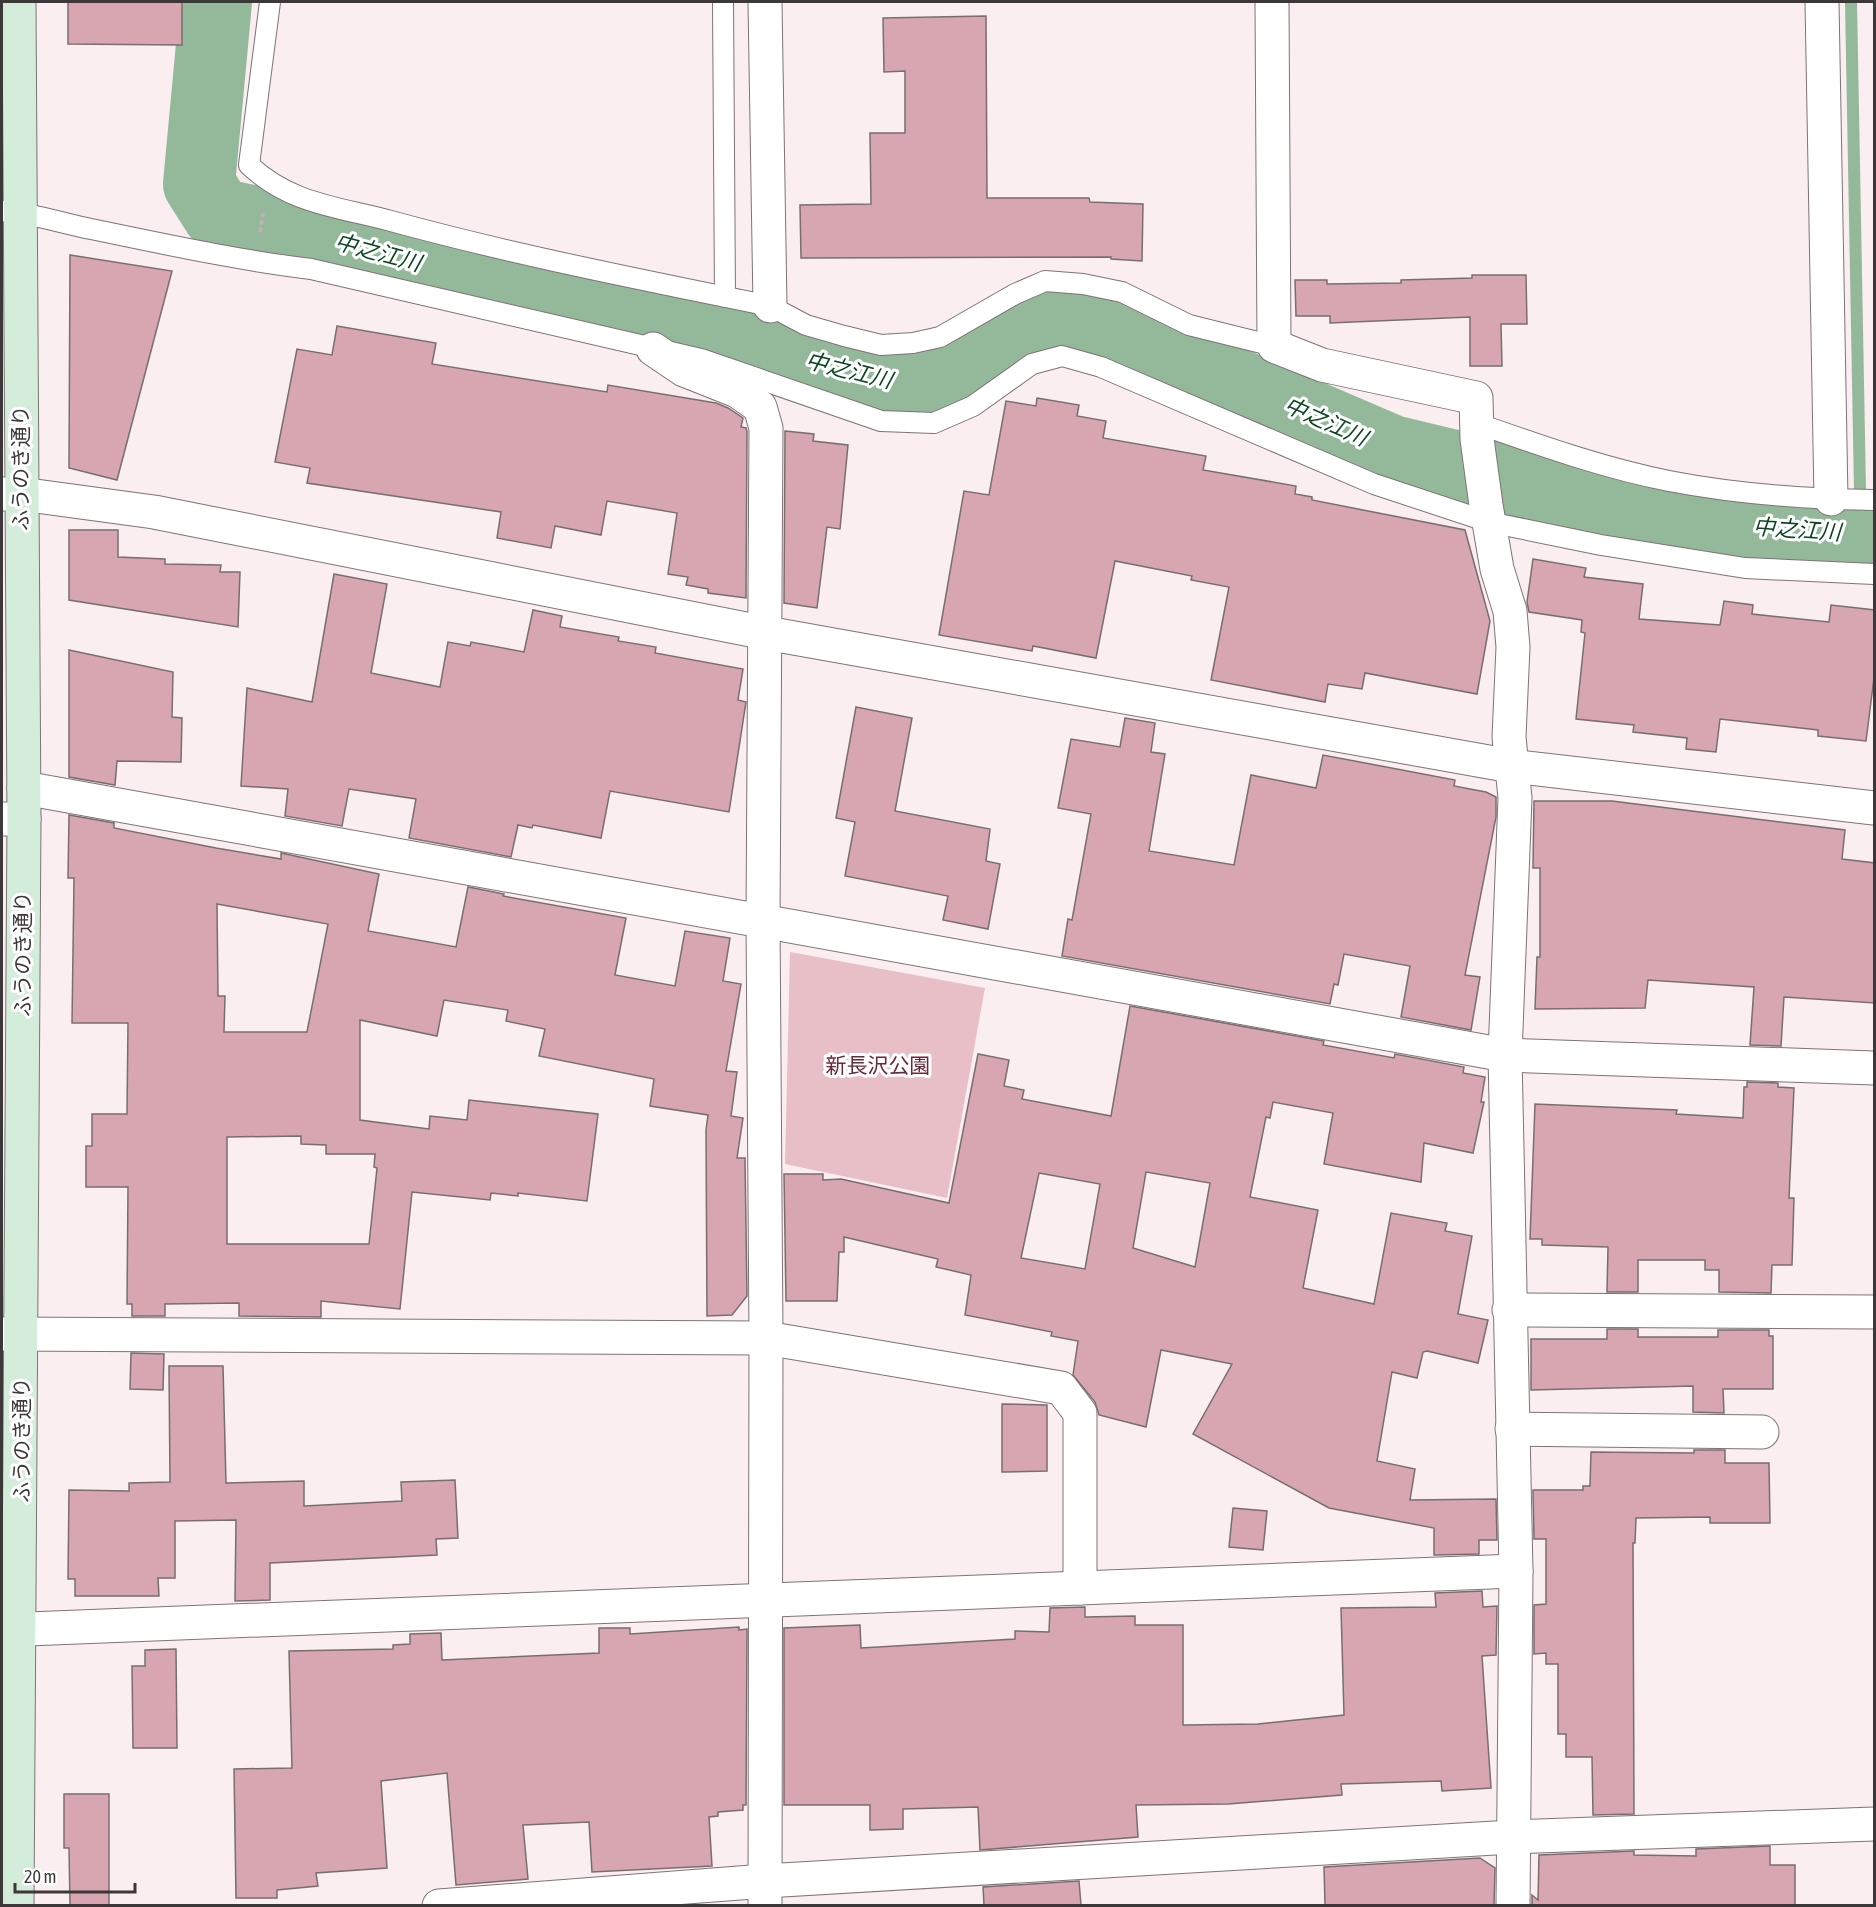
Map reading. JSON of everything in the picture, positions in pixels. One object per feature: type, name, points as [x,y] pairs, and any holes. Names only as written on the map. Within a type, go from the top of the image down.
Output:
[{"type":"street","name":"ふうのき通り","points":[[17,1905],[11,1630],[12,1018],[16,809],[11,494],[11,211],[19,2]]},
{"type":"street","points":[[765,2],[770,306]]},
{"type":"street","points":[[1272,2],[1274,346],[1322,365],[1476,398],[1476,430],[1487,513],[1497,569],[1510,611],[1513,647],[1509,737],[1515,798],[1505,1055],[1515,1571],[1513,1905]]},
{"type":"street","points":[[1822,2],[1831,499]]},
{"type":"street","points":[[653,349],[684,370],[737,392],[760,407],[766,428],[762,920],[766,1338],[765,1893]]},
{"type":"street","points":[[11,494],[154,512],[766,633],[1511,766],[1875,808]]},
{"type":"street","points":[[16,809],[762,920],[1505,1055],[1875,1068]]},
{"type":"street","points":[[1509,1310],[1875,1312]]},
{"type":"street","points":[[12,1334],[766,1338],[1061,1388],[1080,1413],[1080,1588]]},
{"type":"street","points":[[1512,1429],[1762,1432]]},
{"type":"street","points":[[11,1630],[1515,1571]]},
{"type":"street","points":[[439,1905],[765,1893],[1512,1837],[1875,1824]]},
{"type":"lane","points":[[270,2],[249,165],[268,183],[310,202],[453,238],[770,306],[806,325],[880,345],[913,343],[940,337],[1015,294],[1046,281],[1083,284],[1122,292],[1189,325],[1274,346]]},
{"type":"lane","points":[[723,2],[725,297]]},
{"type":"lane","points":[[11,211],[54,222],[255,262],[312,269],[701,359],[881,421],[934,423],[973,406],[1032,364],[1062,356],[1101,367],[1374,484],[1601,545],[1745,567],[1875,574]]},
{"type":"lane","points":[[1476,430],[1670,481],[1804,499],[1875,500]]},
{"type":"path","points":[[255,262],[268,183]]},
{"type":"green space","name":"新長沢公園","points":[[790,952],[985,988],[947,1198],[785,1164]]},
{"type":"building","points":[[68,2],[182,2],[182,45],[68,44]]},
{"type":"building","points":[[986,16],[987,198],[1089,198],[1090,202],[1143,204],[1142,261],[1111,259],[1111,257],[801,258],[800,205],[871,204],[870,133],[905,133],[905,71],[884,72],[883,18]]},
{"type":"building","points":[[70,255],[172,271],[117,480],[69,468]]},
{"type":"building","points":[[1472,275],[1526,275],[1527,324],[1501,324],[1502,366],[1470,366],[1470,317],[1330,323],[1330,316],[1296,316],[1295,280],[1327,280],[1327,284],[1401,283],[1401,280],[1472,278]]},
{"type":"building","points":[[337,326],[436,343],[432,364],[607,392],[608,385],[716,403],[728,408],[743,418],[741,427],[746,428],[747,431],[746,598],[708,593],[708,589],[686,585],[688,577],[668,574],[677,513],[607,501],[601,535],[555,526],[551,548],[497,538],[501,512],[307,483],[310,468],[275,462],[297,349],[332,355]]},
{"type":"building","points":[[1037,398],[1079,405],[1077,416],[1106,421],[1103,438],[1206,456],[1203,470],[1296,486],[1295,494],[1312,497],[1312,500],[1465,530],[1490,621],[1477,694],[1365,673],[1362,689],[1328,684],[1325,702],[1211,680],[1229,587],[1191,580],[1192,576],[1115,561],[1096,658],[1033,646],[1032,651],[939,635],[964,491],[989,495],[1006,401],[1036,406]]},
{"type":"building","points":[[785,431],[814,434],[813,441],[848,445],[840,529],[827,527],[817,608],[784,603]]},
{"type":"building","points":[[69,530],[118,530],[118,557],[165,559],[165,564],[221,565],[220,572],[240,572],[238,627],[69,600]]},
{"type":"building","points":[[1533,559],[1586,568],[1584,577],[1643,584],[1639,619],[1720,625],[1724,601],[1753,605],[1752,614],[1829,622],[1831,605],[1875,610],[1875,670],[1866,741],[1818,736],[1818,730],[1720,719],[1716,752],[1686,749],[1687,738],[1633,732],[1634,725],[1576,719],[1585,633],[1581,632],[1582,620],[1529,612],[1527,602]]},
{"type":"building","points":[[334,574],[387,584],[371,673],[440,687],[448,642],[470,646],[471,642],[524,652],[533,610],[562,616],[560,627],[619,637],[618,641],[656,647],[655,653],[743,669],[738,700],[746,702],[729,812],[610,791],[601,838],[533,825],[532,828],[518,825],[511,857],[409,838],[416,799],[349,789],[342,826],[285,816],[288,789],[241,786],[247,688],[312,702]]},
{"type":"building","points":[[69,650],[173,672],[172,717],[182,718],[181,762],[117,761],[115,785],[69,777]]},
{"type":"building","points":[[856,707],[912,718],[895,811],[990,829],[986,861],[1000,864],[988,929],[943,920],[948,896],[845,876],[855,822],[836,818]]},
{"type":"building","points":[[1125,718],[1155,723],[1151,752],[1165,754],[1149,851],[1234,865],[1251,775],[1316,788],[1323,755],[1455,780],[1454,786],[1486,792],[1496,797],[1496,817],[1465,975],[1480,977],[1471,1030],[1401,1017],[1410,966],[1344,954],[1338,985],[1334,984],[1330,1004],[1062,956],[1068,919],[1072,920],[1091,814],[1058,808],[1071,739],[1120,747]]},
{"type":"building","points":[[1534,801],[1612,801],[1845,830],[1842,859],[1875,863],[1875,1003],[1784,997],[1781,1046],[1750,1045],[1754,987],[1648,980],[1645,1008],[1535,1009],[1537,957],[1540,957],[1540,868],[1533,868]]},
{"type":"building","points":[[69,815],[114,823],[114,828],[216,848],[281,859],[281,853],[379,874],[368,931],[456,947],[468,887],[504,894],[503,896],[626,918],[615,975],[675,986],[685,931],[730,938],[723,981],[741,984],[726,1071],[737,1072],[731,1116],[743,1118],[737,1158],[745,1158],[747,1296],[732,1315],[707,1316],[706,1130],[708,1115],[650,1106],[654,1079],[539,1056],[545,1029],[506,1021],[508,1010],[444,1000],[437,1036],[360,1020],[360,1120],[429,1129],[430,1116],[467,1120],[469,1100],[598,1114],[587,1201],[518,1193],[518,1196],[491,1193],[490,1200],[412,1192],[400,1309],[321,1301],[321,1317],[239,1316],[239,1303],[165,1304],[165,1316],[132,1316],[132,1304],[127,1304],[128,1187],[86,1187],[86,1146],[92,1146],[92,1114],[127,1114],[128,1023],[72,1023],[74,878],[68,878]],"holes":[[[217,904],[328,924],[307,1032],[224,1032],[225,996],[218,996]],[[301,1136],[301,1144],[326,1145],[326,1154],[375,1154],[374,1167],[377,1168],[369,1244],[227,1244],[227,1137]]]},
{"type":"building","points":[[1130,1006],[1324,1041],[1323,1045],[1394,1058],[1395,1054],[1464,1067],[1463,1073],[1485,1077],[1481,1102],[1484,1102],[1473,1153],[1424,1143],[1421,1182],[1324,1164],[1333,1113],[1273,1102],[1270,1118],[1266,1117],[1250,1197],[1318,1210],[1303,1288],[1374,1304],[1391,1213],[1447,1223],[1445,1231],[1472,1236],[1458,1314],[1488,1320],[1478,1363],[1427,1351],[1423,1352],[1417,1378],[1392,1372],[1377,1461],[1415,1469],[1410,1500],[1496,1499],[1497,1540],[1479,1540],[1479,1554],[1434,1555],[1434,1528],[1329,1508],[1193,1434],[1232,1364],[1161,1350],[1146,1427],[1099,1415],[1095,1402],[1073,1375],[1078,1341],[1051,1336],[1052,1332],[965,1315],[971,1275],[936,1267],[938,1259],[844,1237],[844,1252],[839,1252],[837,1301],[786,1301],[784,1174],[823,1174],[823,1180],[841,1179],[949,1203],[978,1054],[1009,1060],[1004,1086],[1024,1090],[1022,1099],[1111,1116]],"holes":[[[1146,1172],[1210,1183],[1195,1267],[1133,1248]],[[1039,1173],[1100,1184],[1085,1269],[1021,1258]]]},
{"type":"building","points":[[1747,1082],[1778,1083],[1778,1087],[1794,1088],[1789,1198],[1794,1198],[1792,1265],[1772,1265],[1771,1293],[1719,1292],[1719,1270],[1705,1270],[1705,1260],[1638,1260],[1638,1292],[1607,1292],[1608,1247],[1542,1245],[1542,1239],[1530,1239],[1535,1104],[1677,1110],[1676,1114],[1743,1118],[1744,1087],[1747,1087]]},
{"type":"building","points":[[1607,1329],[1638,1329],[1638,1337],[1718,1337],[1718,1330],[1769,1330],[1769,1336],[1773,1336],[1773,1389],[1723,1389],[1724,1413],[1693,1412],[1693,1386],[1531,1390],[1531,1339],[1607,1339]]},
{"type":"building","points":[[131,1353],[164,1354],[163,1390],[130,1389]]},
{"type":"building","points":[[169,1366],[223,1366],[226,1483],[304,1481],[304,1506],[402,1501],[401,1482],[455,1480],[458,1538],[436,1539],[437,1555],[270,1563],[270,1600],[235,1601],[236,1520],[175,1521],[175,1578],[158,1578],[159,1596],[75,1596],[75,1579],[68,1579],[69,1490],[129,1491],[129,1483],[170,1482]]},
{"type":"building","points":[[1002,1404],[1047,1405],[1047,1471],[1002,1472]]},
{"type":"building","points":[[1694,1450],[1725,1450],[1725,1463],[1769,1463],[1770,1523],[1710,1523],[1710,1517],[1636,1518],[1635,1543],[1633,1543],[1634,1814],[1593,1815],[1592,1757],[1566,1757],[1566,1734],[1558,1734],[1558,1664],[1546,1664],[1546,1653],[1534,1654],[1534,1605],[1546,1604],[1546,1539],[1534,1539],[1533,1490],[1583,1490],[1583,1486],[1590,1486],[1591,1452],[1694,1453]]},
{"type":"building","points":[[1233,1508],[1267,1511],[1263,1550],[1229,1547]]},
{"type":"building","points":[[1482,1591],[1483,1607],[1497,1606],[1496,1655],[1482,1656],[1491,1788],[1442,1791],[1441,1781],[1341,1784],[1342,1795],[1228,1804],[1136,1805],[1138,1837],[980,1850],[978,1807],[903,1809],[903,1829],[870,1830],[870,1805],[784,1805],[784,1628],[860,1625],[861,1648],[1015,1639],[1015,1631],[1049,1632],[1050,1608],[1085,1607],[1085,1617],[1135,1616],[1135,1625],[1183,1625],[1183,1725],[1258,1724],[1344,1715],[1341,1608],[1436,1607],[1435,1593]]},
{"type":"building","points":[[739,1627],[739,1630],[747,1629],[746,1805],[743,1805],[743,1810],[718,1812],[718,1816],[709,1817],[712,1866],[592,1872],[589,1822],[523,1825],[528,1879],[456,1885],[447,1773],[381,1781],[387,1868],[316,1873],[318,1886],[277,1890],[277,1898],[236,1898],[234,1769],[292,1768],[289,1651],[393,1649],[393,1645],[410,1644],[410,1634],[441,1633],[442,1660],[599,1653],[599,1628],[630,1628],[630,1634]]},
{"type":"building","points":[[176,1649],[177,1748],[133,1748],[132,1666],[145,1666],[145,1650]]},
{"type":"building","points":[[64,1794],[109,1794],[109,1905],[70,1905],[69,1848],[64,1848]]},
{"type":"building","points":[[1770,1846],[1770,1865],[1795,1865],[1795,1905],[1532,1905],[1532,1895],[1538,1900],[1539,1855],[1634,1851],[1634,1855],[1696,1856],[1696,1849]]},
{"type":"building","points":[[1480,1858],[1495,1868],[1494,1905],[1325,1905],[1324,1867]]},
{"type":"building","points":[[1079,1881],[1081,1905],[984,1905],[983,1887]]},
{"type":"waterway","name":"中之江川","points":[[216,2],[199,184],[218,214],[317,235],[358,249],[735,338],[876,382],[927,385],[970,367],[1022,324],[1052,315],[1091,318],[1229,381],[1392,451],[1675,519],[1874,535]]},
{"type":"waterway","points":[[1851,2],[1860,490]]}]
